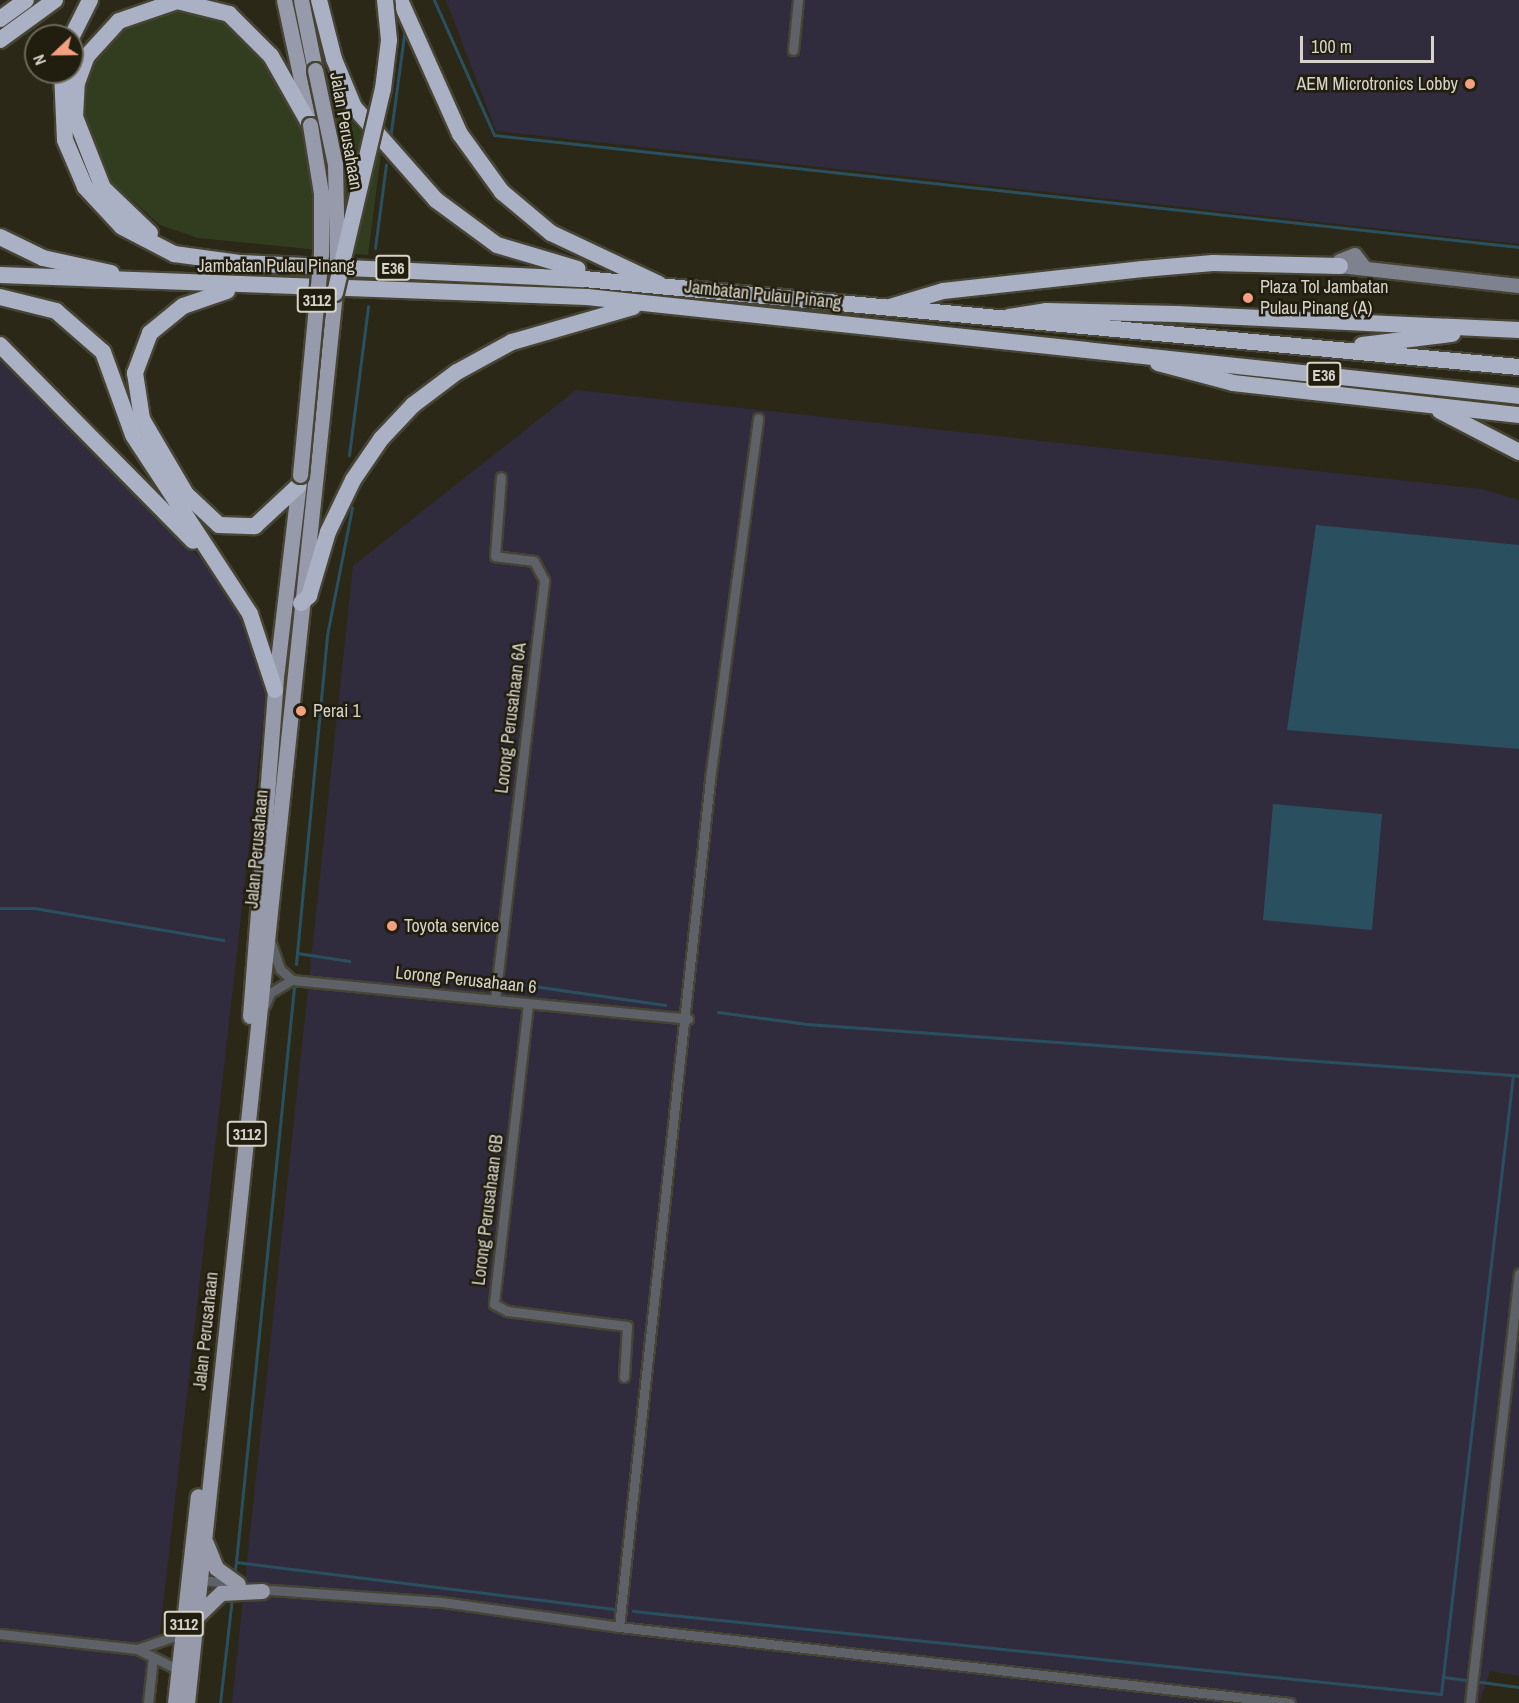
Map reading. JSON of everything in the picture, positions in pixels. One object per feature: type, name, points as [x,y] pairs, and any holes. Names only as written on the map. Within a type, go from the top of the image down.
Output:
[{"type":"highway","points":[[0,19],[26,0]]},
{"type":"highway","points":[[0,40],[55,0]]},
{"type":"highway","points":[[78,24],[90,0]]},
{"type":"highway","points":[[319,0],[334,59],[354,107],[436,200],[497,245],[580,269],[592,280]]},
{"type":"highway","points":[[335,293],[385,81],[385,0]]},
{"type":"highway","points":[[400,0],[459,134],[491,180],[537,224],[662,286]]},
{"type":"highway","points":[[195,256],[142,228],[103,188],[77,129],[81,69],[94,45],[119,21],[177,2],[229,15],[277,65],[310,125]]},
{"type":"highway","name":"Jambatan Pulau Pinang","points":[[63,84],[65,140],[85,187],[132,234],[167,252],[195,256],[592,280],[991,321],[1346,348],[1519,367]]},
{"type":"highway","points":[[2,239],[57,262],[161,284]]},
{"type":"highway","points":[[883,309],[943,291],[1143,269],[1214,263],[1340,266]]},
{"type":"highway","name":"Jambatan Pulau Pinang","points":[[0,275],[161,284],[438,288],[655,303],[1519,396]]},
{"type":"highway","points":[[245,286],[191,302],[154,328],[135,373],[138,406],[169,470],[214,523],[237,530],[255,526],[299,481]]},
{"type":"highway","points":[[0,297],[57,311],[97,344],[113,372],[133,435],[217,561],[256,627],[275,690]]},
{"type":"highway","points":[[301,603],[309,596],[328,532],[353,480],[388,430],[424,396],[478,358],[531,334],[655,303]]},
{"type":"highway","name":"Jambatan Pulau Pinang","points":[[991,321],[1046,311],[1519,330]]},
{"type":"highway","points":[[1346,348],[1439,334],[1519,339]]},
{"type":"highway","points":[[0,345],[217,561]]},
{"type":"highway","points":[[1129,353],[1233,383],[1519,415]]},
{"type":"highway","points":[[1432,406],[1519,452]]},
{"type":"main road","name":"Jalan Perusahaan","points":[[187,1703],[196,1617],[195,1579],[268,827],[275,690],[299,481],[321,254],[321,193],[310,125],[284,0]]},
{"type":"main road","name":"Jalan Perusahaan","points":[[175,1703],[183,1633],[205,1537],[335,293],[338,193],[301,0]]},
{"type":"main road","points":[[205,1537],[222,1584]]},
{"type":"main road","points":[[222,1584],[262,1591]]},
{"type":"main road","points":[[196,1617],[222,1584]]},
{"type":"street","points":[[794,50],[798,0]]},
{"type":"street","points":[[1340,266],[1519,286]]},
{"type":"street","points":[[619,1627],[688,1019],[710,779],[758,418]]},
{"type":"street","name":"Lorong Perusahaan 6A","points":[[495,999],[544,580],[534,561],[495,556],[501,477]]},
{"type":"street","points":[[260,1018],[270,993],[292,980],[280,969],[268,936]]},
{"type":"street","name":"Lorong Perusahaan 6","points":[[292,980],[688,1019]]},
{"type":"street","name":"Lorong Perusahaan 6B","points":[[528,1004],[494,1304],[507,1311],[627,1326],[624,1377]]},
{"type":"street","points":[[1470,1703],[1474,1686],[1519,1274]]},
{"type":"street","points":[[195,1579],[222,1584]]},
{"type":"street","points":[[262,1591],[442,1602],[619,1627],[1290,1703]]},
{"type":"street","points":[[137,1650],[183,1633]]},
{"type":"street","points":[[0,1634],[137,1650],[179,1670]]},
{"type":"street","points":[[148,1703],[153,1657]]},
{"type":"shaded area","points":[[446,0],[1519,0],[1519,244],[496,131]]},
{"type":"shaded area","points":[[0,357],[215,573],[249,625],[267,686],[152,1703],[0,1703]]},
{"type":"shaded area","name":"Perai 1","points":[[576,390],[1481,489],[1519,500],[1519,1676],[1490,1671],[1479,1703],[232,1703],[353,566]]},
{"type":"green space","points":[[187,8],[230,24],[262,57],[272,79],[323,68],[351,121],[381,154],[368,255],[198,238],[160,225],[98,170],[77,104],[80,84],[84,84],[84,74],[103,40],[141,14]]},
{"type":"water","points":[[1316,525],[1519,545],[1519,749],[1287,730]]},
{"type":"water","points":[[1273,804],[1382,814],[1372,930],[1263,920]]},
{"type":"waterway","points":[[434,0],[494,135],[1519,247]]},
{"type":"waterway","points":[[390,139],[405,28]]},
{"type":"waterway","points":[[375,248],[386,165]]},
{"type":"waterway","points":[[349,455],[368,306]]},
{"type":"waterway","points":[[296,964],[327,635],[352,507]]},
{"type":"waterway","points":[[0,908],[34,908],[223,940]]},
{"type":"waterway","points":[[297,953],[349,961]]},
{"type":"waterway","points":[[440,973],[487,980]]},
{"type":"waterway","points":[[505,982],[665,1005]]},
{"type":"waterway","points":[[294,987],[236,1562],[616,1609]]},
{"type":"waterway","points":[[718,1012],[807,1024],[1512,1075]]},
{"type":"waterway","points":[[633,1611],[1441,1694],[1513,1075],[1519,1076]]},
{"type":"waterway","points":[[234,1576],[236,1562]]},
{"type":"waterway","points":[[220,1703],[232,1597]]},
{"type":"waterway","points":[[1443,1677],[1519,1687]]},
{"type":"place","name":"AEM Microtronics Lobby","points":[[1470,84]]},
{"type":"place","name":"Plaza Tol Jambatan Pulau Pinang (A)","points":[[1248,298]]},
{"type":"place","name":"Perai 1","points":[[301,711]]},
{"type":"place","name":"Toyota service","points":[[392,926]]}]
